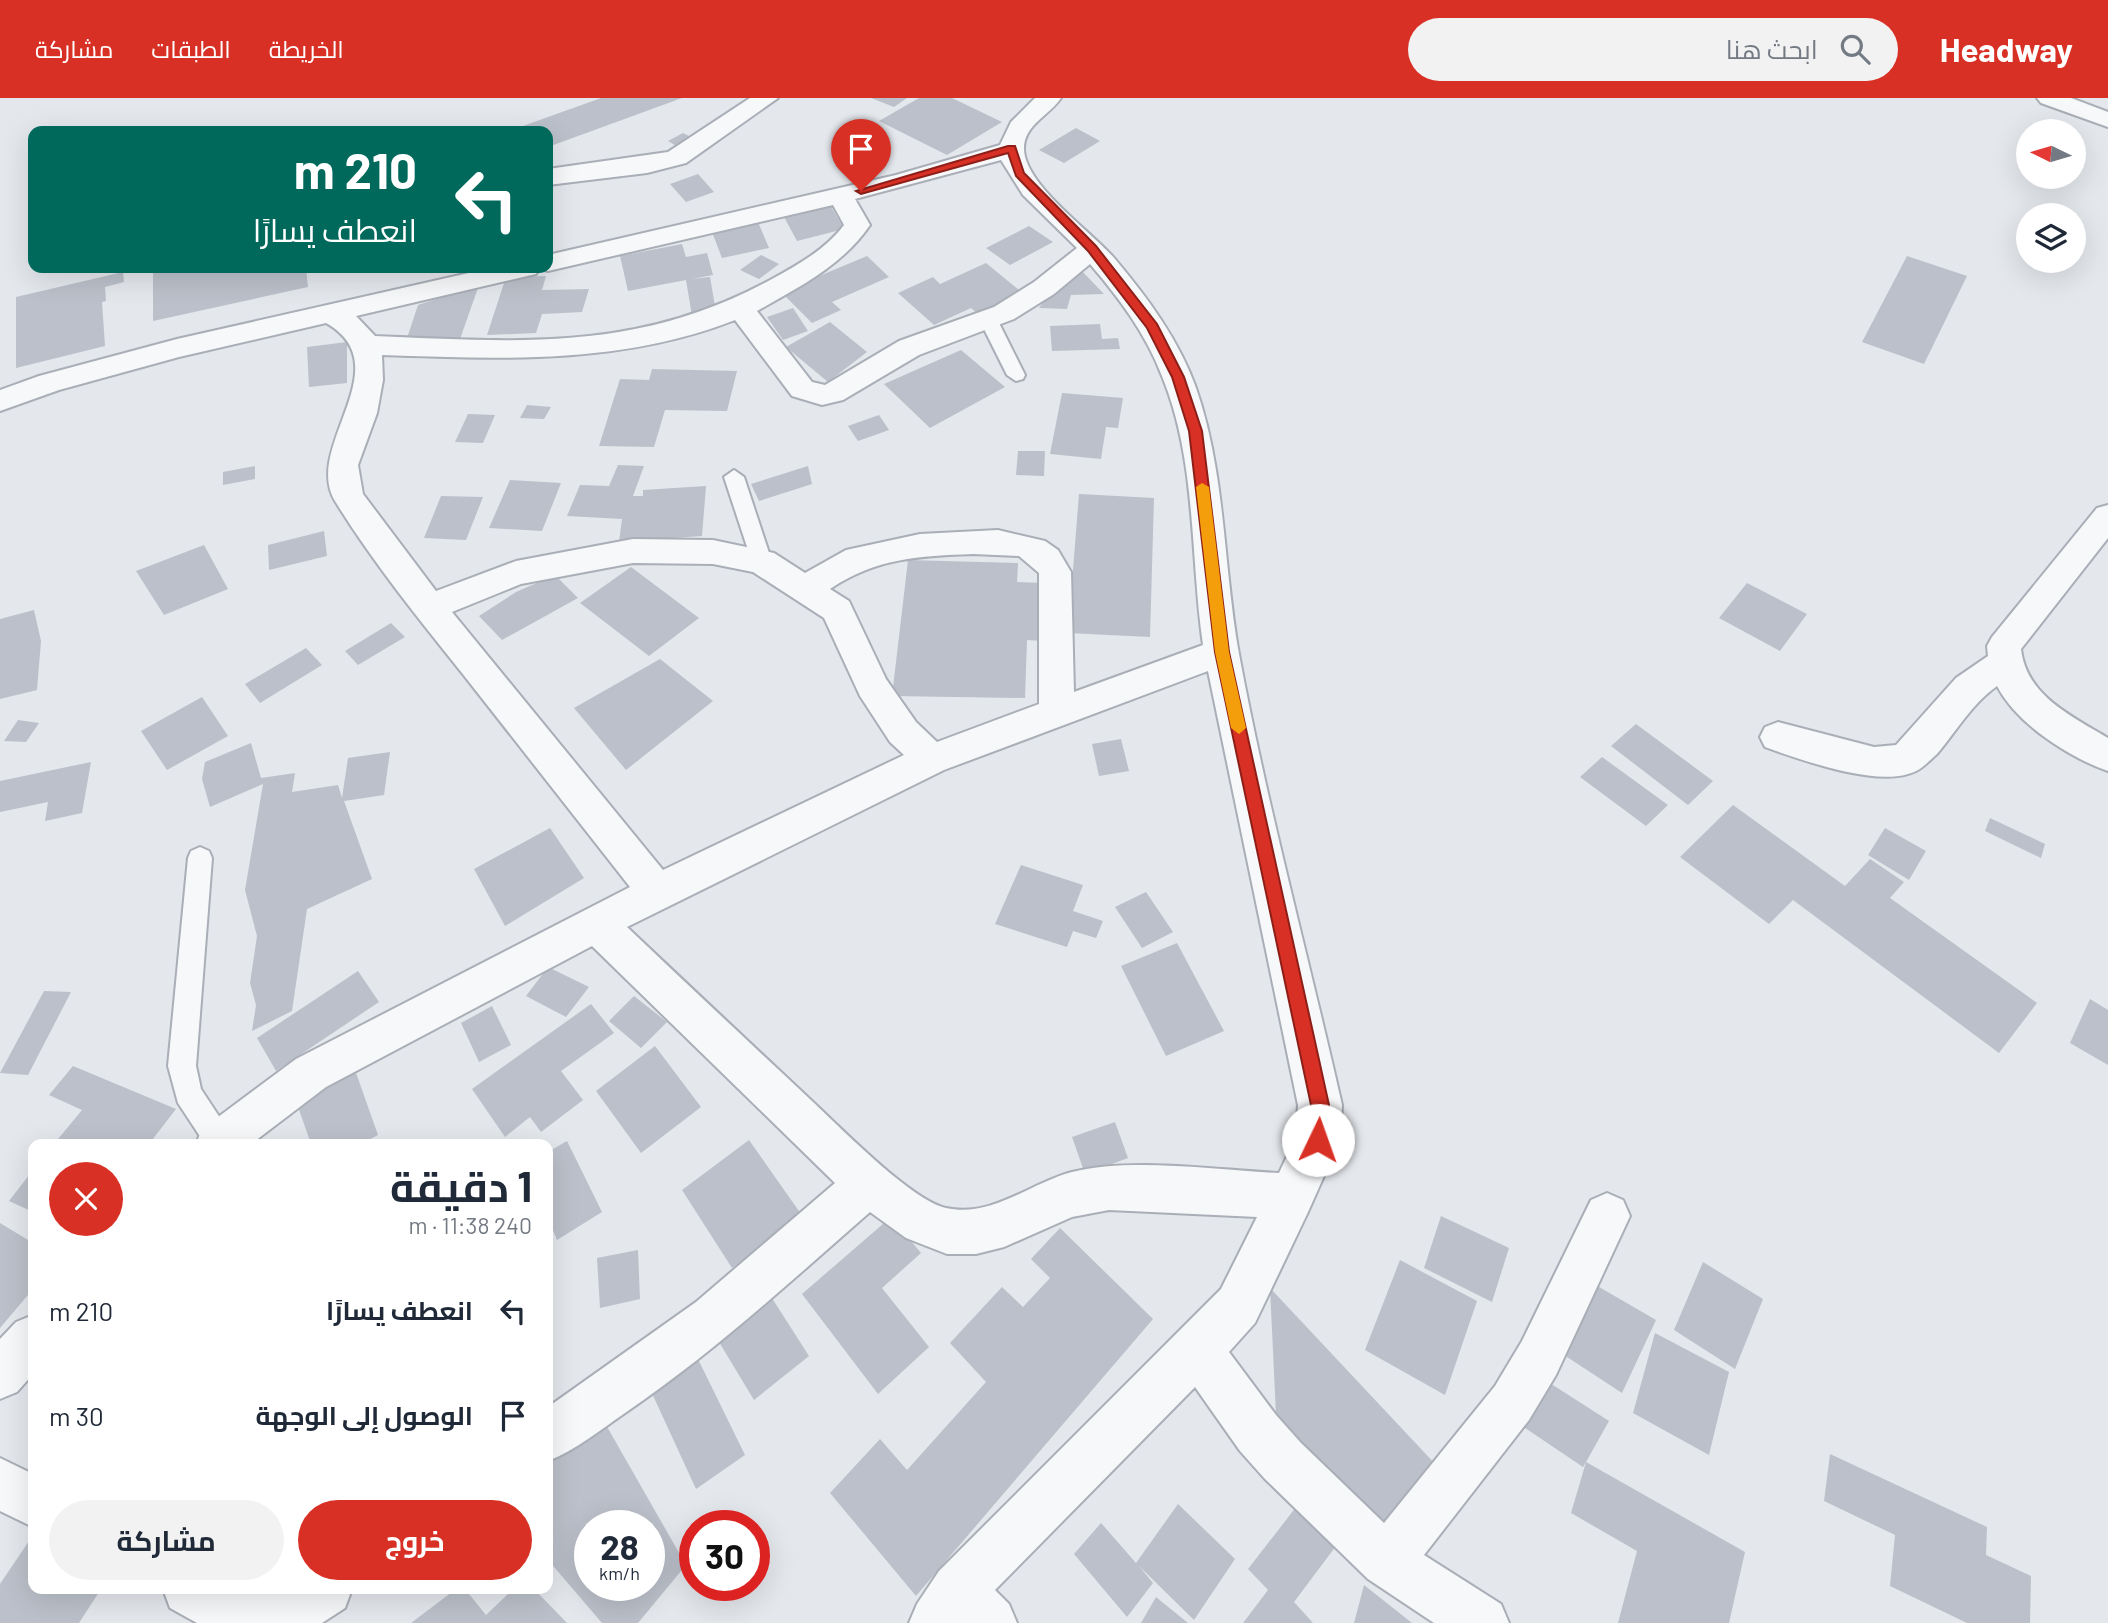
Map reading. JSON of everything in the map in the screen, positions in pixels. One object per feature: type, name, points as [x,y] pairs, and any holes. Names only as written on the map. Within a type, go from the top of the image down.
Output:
[{"type":"street","points":[[553,176],[647,165],[677,158],[766,98]]},
{"type":"street","points":[[961,1612],[1238,1306],[1318,1140],[1320,1105],[1222,652],[1195,431],[1178,377],[1152,327],[1092,249],[1019,174],[1012,149],[1022,122],[1049,98]]},
{"type":"street","points":[[2049,98],[2108,120]]},
{"type":"street","points":[[553,262],[840,195],[1012,149]]},
{"type":"street","points":[[368,345],[549,351],[619,345],[702,324],[756,303],[845,245],[857,225],[840,195]]},
{"type":"street","points":[[741,309],[802,389],[822,394],[842,388],[909,348],[989,321],[1044,288],[1092,249]]},
{"type":"street","points":[[0,401],[49,383],[177,348],[504,273]]},
{"type":"street","points":[[330,313],[353,326],[368,345],[368,380],[362,413],[343,465],[348,496],[429,607],[657,892]]},
{"type":"street","points":[[2108,516],[2004,646],[2003,663],[2011,682],[2027,701],[2108,756]]},
{"type":"street","points":[[807,588],[855,559],[900,546],[998,543],[1034,549],[1047,559],[1055,572],[1057,713]]},
{"type":"street","points":[[429,607],[516,573],[633,551],[713,552],[762,562],[807,588],[837,610],[880,698],[902,732],[931,759]]},
{"type":"street","points":[[224,1139],[246,1119],[311,1073],[657,892],[931,759],[1222,652]]},
{"type":"street","points":[[1777,737],[1874,762],[1905,760],[1923,744],[1968,688],[2003,663]]},
{"type":"street","points":[[597,925],[868,1184],[922,1222],[947,1231],[976,1231],[1004,1224],[1070,1195],[1109,1188],[1292,1196]]},
{"type":"street","points":[[553,1433],[637,1376],[713,1319],[868,1184]]},
{"type":"street","points":[[1386,1561],[1512,1403],[1539,1358],[1607,1216]]},
{"type":"street","points":[[0,1375],[28,1344]]},
{"type":"street","points":[[1198,1350],[1258,1433],[1283,1461],[1386,1561],[1482,1623]]},
{"type":"street","points":[[0,1483],[28,1499]]},
{"type":"street","points":[[198,1594],[215,1604],[281,1622],[319,1594]]},
{"type":"lane","points":[[989,321],[1016,375]]},
{"type":"lane","points":[[734,477],[762,562]]},
{"type":"lane","points":[[200,858],[182,1066],[188,1094],[216,1139]]},
{"type":"building","points":[[601,98],[682,98],[553,145],[553,126],[523,126]]},
{"type":"building","points":[[871,98],[907,98],[894,107]]},
{"type":"building","points":[[919,98],[952,98],[1002,122],[947,155],[879,121]]},
{"type":"building","points":[[1076,128],[1100,141],[1064,163],[1039,150]]},
{"type":"building","points":[[683,133],[695,139],[680,148],[668,141]]},
{"type":"building","points":[[698,174],[714,192],[686,202],[670,184]]},
{"type":"building","points":[[830,205],[844,229],[797,241],[784,217]]},
{"type":"building","points":[[758,222],[769,248],[722,258],[712,232]]},
{"type":"building","points":[[1029,226],[1053,242],[1010,265],[986,248]]},
{"type":"building","points":[[682,244],[686,257],[707,253],[713,275],[692,279],[710,277],[716,312],[692,316],[686,280],[628,291],[620,256]]},
{"type":"building","points":[[761,255],[779,264],[759,279],[740,270]]},
{"type":"building","points":[[867,256],[889,277],[832,302],[841,310],[812,323],[781,292]]},
{"type":"building","points":[[1907,256],[1967,276],[1924,364],[1862,342]]},
{"type":"building","points":[[986,263],[1025,295],[980,316],[971,308],[934,325],[898,293],[933,277],[940,284]]},
{"type":"building","points":[[1079,268],[1104,294],[1071,295],[1067,309],[1039,308],[1063,275]]},
{"type":"building","points":[[123,273],[124,282],[105,287],[106,301],[102,302],[105,346],[16,368],[16,297]]},
{"type":"building","points":[[153,273],[307,273],[308,287],[153,321]]},
{"type":"building","points":[[546,276],[542,290],[589,289],[582,312],[542,314],[536,333],[487,335],[506,277]]},
{"type":"building","points":[[479,285],[459,342],[406,341],[418,305]]},
{"type":"building","points":[[793,308],[808,331],[783,340],[767,317]]},
{"type":"building","points":[[830,322],[867,352],[828,382],[786,347]]},
{"type":"building","points":[[1100,324],[1102,339],[1118,338],[1120,349],[1052,351],[1050,326]]},
{"type":"building","points":[[347,342],[347,383],[309,387],[307,347]]},
{"type":"building","points":[[961,350],[1005,387],[930,428],[884,384]]},
{"type":"building","points":[[652,369],[737,371],[727,411],[665,410],[654,447],[599,446],[620,379],[649,380]]},
{"type":"building","points":[[1062,393],[1123,398],[1118,428],[1106,427],[1101,459],[1050,454]]},
{"type":"building","points":[[527,405],[551,407],[544,419],[520,418]]},
{"type":"building","points":[[468,414],[495,415],[483,443],[455,442]]},
{"type":"building","points":[[879,415],[889,430],[858,441],[848,426]]},
{"type":"building","points":[[1018,451],[1045,451],[1044,476],[1016,475]]},
{"type":"building","points":[[618,465],[644,466],[633,496],[643,496],[643,490],[706,486],[702,536],[619,542],[622,519],[567,516],[580,485],[609,486]]},
{"type":"building","points":[[255,466],[255,479],[223,485],[223,472]]},
{"type":"building","points":[[808,466],[812,484],[759,501],[751,484]]},
{"type":"building","points":[[510,480],[561,483],[542,531],[489,528]]},
{"type":"building","points":[[1079,494],[1154,498],[1150,637],[1068,633]]},
{"type":"building","points":[[441,496],[483,497],[466,540],[424,538]]},
{"type":"building","points":[[324,531],[327,556],[269,570],[268,545]]},
{"type":"building","points":[[204,545],[228,589],[164,615],[136,571]]},
{"type":"building","points":[[908,560],[1018,563],[1017,582],[1044,583],[1043,641],[1027,640],[1025,698],[892,696]]},
{"type":"building","points":[[631,567],[699,618],[649,656],[580,603]]},
{"type":"building","points":[[555,575],[578,598],[502,640],[479,616],[516,592]]},
{"type":"building","points":[[1747,583],[1807,614],[1780,651],[1719,618]]},
{"type":"building","points":[[34,610],[41,641],[37,690],[0,699],[0,619]]},
{"type":"building","points":[[391,623],[405,637],[358,665],[345,651]]},
{"type":"building","points":[[306,648],[322,665],[260,703],[245,684]]},
{"type":"building","points":[[660,659],[713,701],[626,770],[574,708]]},
{"type":"building","points":[[202,697],[228,736],[167,770],[141,731]]},
{"type":"building","points":[[18,720],[39,723],[26,742],[4,741]]},
{"type":"building","points":[[1636,724],[1713,781],[1688,805],[1611,746]]},
{"type":"building","points":[[1121,739],[1129,771],[1099,776],[1092,744]]},
{"type":"building","points":[[251,743],[261,778],[295,773],[292,792],[338,785],[342,798],[348,758],[390,752],[384,795],[344,801],[372,879],[307,909],[292,1011],[252,1031],[256,1005],[250,983],[257,936],[245,890],[263,784],[210,807],[202,779],[205,762]]},
{"type":"building","points":[[1602,757],[1668,805],[1646,826],[1580,777]]},
{"type":"building","points":[[91,762],[82,813],[45,821],[48,802],[0,812],[0,781]]},
{"type":"building","points":[[1733,805],[1845,886],[1870,859],[1904,882],[1890,898],[2037,1003],[1999,1053],[1793,900],[1769,924],[1680,857]]},
{"type":"building","points":[[1990,818],[2045,844],[2041,858],[1985,831]]},
{"type":"building","points":[[550,828],[584,878],[505,926],[474,869]]},
{"type":"building","points":[[1885,828],[1926,851],[1909,880],[1868,855]]},
{"type":"building","points":[[1021,865],[1083,885],[1073,911],[1103,921],[1096,938],[1073,931],[1067,947],[995,924]]},
{"type":"building","points":[[1146,892],[1173,932],[1142,948],[1115,907]]},
{"type":"building","points":[[1177,943],[1224,1031],[1166,1056],[1121,966]]},
{"type":"building","points":[[548,967],[589,987],[566,1017],[526,996]]},
{"type":"building","points":[[358,971],[379,1002],[276,1071],[257,1038]]},
{"type":"building","points":[[44,991],[71,992],[28,1075],[0,1073]]},
{"type":"building","points":[[634,996],[667,1022],[641,1048],[609,1021]]},
{"type":"building","points":[[2090,999],[2108,1010],[2108,1065],[2070,1043]]},
{"type":"building","points":[[591,1004],[614,1033],[561,1071],[583,1100],[541,1132],[530,1117],[505,1137],[472,1089]]},
{"type":"building","points":[[492,1006],[511,1045],[479,1062],[461,1023]]},
{"type":"building","points":[[655,1046],[701,1107],[641,1153],[596,1091]]},
{"type":"building","points":[[73,1066],[176,1109],[153,1139],[58,1139],[82,1110],[49,1095]]},
{"type":"building","points":[[355,1070],[378,1135],[370,1139],[309,1139],[296,1101]]},
{"type":"building","points":[[1115,1122],[1128,1158],[1085,1174],[1072,1137]]},
{"type":"building","points":[[749,1140],[801,1214],[783,1232],[732,1268],[682,1190]]},
{"type":"building","points":[[567,1141],[602,1212],[557,1240],[553,1230],[553,1149]]},
{"type":"building","points":[[28,1176],[28,1210],[9,1201]]},
{"type":"building","points":[[1441,1216],[1509,1248],[1492,1302],[1424,1268]]},
{"type":"building","points":[[891,1217],[921,1253],[882,1288],[929,1347],[878,1394],[802,1294]]},
{"type":"building","points":[[0,1223],[28,1240],[28,1295],[0,1328]]},
{"type":"building","points":[[1060,1228],[1153,1319],[916,1596],[830,1493],[880,1439],[907,1470],[986,1382],[950,1343],[1002,1287],[1023,1307],[1050,1278],[1031,1259]]},
{"type":"building","points":[[638,1250],[640,1299],[600,1308],[597,1258]]},
{"type":"building","points":[[1400,1260],[1477,1301],[1445,1395],[1365,1350]]},
{"type":"building","points":[[1703,1262],[1763,1299],[1735,1369],[1674,1330]]},
{"type":"building","points":[[1587,1280],[1656,1320],[1622,1393],[1561,1353]]},
{"type":"building","points":[[1270,1288],[1438,1467],[1389,1535],[1277,1436]]},
{"type":"building","points":[[770,1295],[809,1356],[754,1400],[716,1337]]},
{"type":"building","points":[[1655,1333],[1729,1372],[1709,1455],[1633,1413]]},
{"type":"building","points":[[697,1357],[745,1455],[696,1489],[650,1389]]},
{"type":"building","points":[[1545,1380],[1609,1421],[1583,1467],[1519,1424]]},
{"type":"building","points":[[602,1418],[655,1510],[574,1510],[574,1590],[553,1566],[553,1451]]},
{"type":"building","points":[[1830,1454],[1987,1527],[1986,1555],[2031,1576],[2030,1623],[1967,1623],[1890,1586],[1895,1535],[1824,1501]]},
{"type":"building","points":[[1586,1462],[1745,1552],[1729,1623],[1618,1623],[1637,1551],[1571,1513]]},
{"type":"building","points":[[1300,1502],[1339,1542],[1294,1602],[1313,1623],[1243,1623],[1268,1590],[1248,1569]]},
{"type":"building","points":[[1178,1504],[1235,1559],[1194,1620],[1139,1566],[1153,1583],[1127,1617],[1074,1554],[1101,1523],[1136,1563]]},
{"type":"building","points":[[665,1528],[679,1553],[679,1573],[665,1590]]},
{"type":"building","points":[[28,1542],[28,1594],[98,1594],[79,1623],[0,1623],[0,1584]]},
{"type":"building","points":[[1364,1585],[1412,1623],[1354,1623]]},
{"type":"building","points":[[449,1594],[469,1594],[486,1615],[508,1594],[539,1594],[567,1623],[411,1623]]},
{"type":"building","points":[[1156,1597],[1188,1623],[1141,1623]]},
{"type":"building","points":[[583,1601],[656,1601],[638,1623],[602,1623]]},
{"type":"slow traffic","points":[[1202,487],[1222,652],[1239,728]]},
{"type":"route","points":[[861,191],[1012,149],[1013,161],[1019,174],[1092,249],[1152,327],[1178,377],[1195,431],[1222,652],[1320,1105],[1318,1140]]}]
